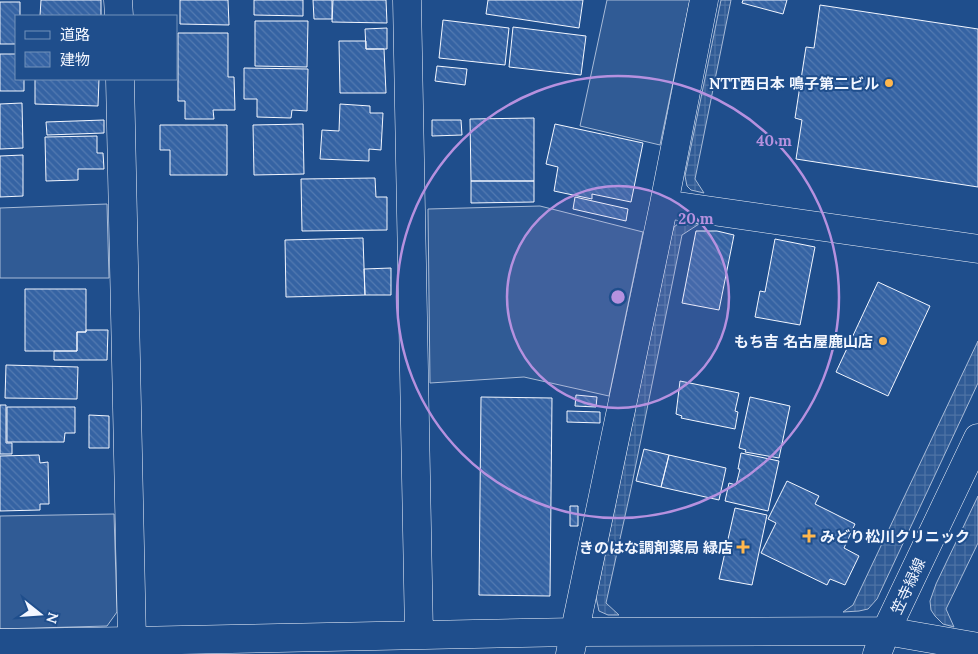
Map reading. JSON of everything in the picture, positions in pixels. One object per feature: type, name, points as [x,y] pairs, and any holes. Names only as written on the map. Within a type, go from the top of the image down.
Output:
[{"type":"street","points":[[118,0],[119,15]]},
{"type":"street","points":[[407,0],[419,635]]},
{"type":"street","points":[[572,643],[664,204],[704,0]]},
{"type":"street","points":[[120,80],[132,648]]},
{"type":"street","points":[[664,204],[978,248]]},
{"type":"street","name":"笠寺緑線","points":[[882,642],[978,438]]},
{"type":"street","points":[[12,647],[132,648],[419,635],[572,643],[882,642],[978,647]]},
{"type":"shaded area","points":[[607,0],[690,0],[660,145],[580,126]]},
{"type":"shaded area","points":[[721,0],[731,0],[695,179],[704,193],[691,190],[687,186],[685,176]]},
{"type":"shaded area","points":[[107,204],[109,278],[0,278],[0,208]]},
{"type":"shaded area","points":[[540,206],[643,232],[609,396],[524,377],[430,383],[428,209]]},
{"type":"shaded area","points":[[679,223],[699,224],[682,235],[606,603],[619,615],[608,615],[599,611],[596,597],[671,237],[674,227]]},
{"type":"shaded area","points":[[978,341],[978,383],[877,599],[868,609],[843,612],[853,605]]},
{"type":"shaded area","points":[[978,496],[978,543],[946,609],[954,627],[943,624],[935,616],[931,610],[930,601],[936,584]]},
{"type":"shaded area","points":[[114,514],[117,612],[107,626],[0,629],[0,516]]},
{"type":"building","points":[[41,0],[101,0],[101,15],[40,15]]},
{"type":"building","points":[[180,0],[228,0],[229,25],[180,24]]},
{"type":"building","points":[[254,0],[303,0],[303,16],[254,15]]},
{"type":"building","points":[[313,0],[332,0],[332,19],[314,19]]},
{"type":"building","points":[[333,0],[386,0],[387,23],[332,22]]},
{"type":"building","points":[[488,0],[583,0],[579,28],[486,14]]},
{"type":"building","points":[[743,0],[787,0],[783,14],[742,3]]},
{"type":"building","points":[[0,2],[20,2],[20,15],[15,15],[15,44],[0,44]]},
{"type":"building","name":"NTT西日本 鳴子第二ビル","points":[[820,5],[978,29],[978,187],[796,159],[802,120],[795,118],[806,47],[814,48]]},
{"type":"building","points":[[443,20],[509,28],[505,65],[439,58]]},
{"type":"building","points":[[255,21],[308,21],[307,67],[255,66]]},
{"type":"building","points":[[513,27],[586,36],[581,75],[509,67]]},
{"type":"building","points":[[387,28],[387,49],[366,49],[365,29]]},
{"type":"building","points":[[178,33],[228,33],[228,77],[234,77],[235,110],[213,110],[214,119],[185,119],[185,101],[178,101]]},
{"type":"building","points":[[339,41],[366,41],[366,49],[384,49],[386,93],[340,93]]},
{"type":"building","points":[[0,54],[15,54],[15,80],[24,80],[24,91],[0,91]]},
{"type":"building","points":[[437,66],[467,69],[465,85],[435,81]]},
{"type":"building","points":[[244,68],[308,69],[307,111],[292,110],[291,118],[257,117],[257,99],[244,99]]},
{"type":"building","points":[[35,80],[99,80],[98,106],[35,104]]},
{"type":"building","points":[[22,103],[23,148],[0,149],[0,104]]},
{"type":"building","points":[[340,104],[370,106],[370,113],[383,113],[381,150],[369,149],[369,161],[320,159],[322,130],[339,131]]},
{"type":"building","points":[[534,118],[534,181],[471,181],[470,119]]},
{"type":"building","points":[[104,120],[104,133],[47,135],[46,122]]},
{"type":"building","points":[[432,120],[461,120],[462,135],[432,136]]},
{"type":"building","points":[[303,124],[304,174],[254,175],[253,125]]},
{"type":"building","points":[[555,124],[643,143],[631,202],[592,194],[592,199],[554,191],[558,167],[546,164]]},
{"type":"building","points":[[160,125],[227,125],[227,175],[170,175],[170,150],[160,150]]},
{"type":"building","points":[[97,136],[97,153],[103,153],[104,169],[78,169],[78,180],[46,181],[45,137]]},
{"type":"building","points":[[23,155],[23,196],[0,197],[0,156]]},
{"type":"building","points":[[375,178],[376,197],[387,197],[387,230],[302,231],[301,179]]},
{"type":"building","points":[[471,181],[534,181],[534,202],[471,203]]},
{"type":"building","points":[[575,197],[628,209],[626,221],[573,209]]},
{"type":"building","points":[[696,231],[717,231],[734,235],[719,310],[682,303]]},
{"type":"building","points":[[363,238],[365,295],[286,297],[285,240]]},
{"type":"building","points":[[775,239],[815,247],[800,325],[755,317],[760,291],[765,292]]},
{"type":"building","points":[[391,268],[391,295],[365,295],[364,269]]},
{"type":"building","points":[[878,282],[930,306],[888,396],[836,372]]},
{"type":"building","points":[[25,289],[86,289],[86,332],[77,332],[77,351],[25,351]]},
{"type":"building","points":[[86,330],[108,330],[107,360],[54,360],[54,351],[77,351],[77,332],[86,332]]},
{"type":"building","points":[[6,365],[78,367],[77,399],[5,398]]},
{"type":"building","points":[[680,381],[739,393],[735,411],[738,412],[735,429],[681,418],[682,416],[676,414]]},
{"type":"building","points":[[576,395],[597,397],[596,407],[575,406]]},
{"type":"building","points":[[481,397],[552,398],[550,596],[479,595]]},
{"type":"building","points":[[750,397],[790,406],[779,458],[745,452],[746,450],[739,448]]},
{"type":"building","points":[[0,405],[6,405],[6,443],[12,443],[12,454],[0,454]]},
{"type":"building","points":[[7,407],[75,407],[75,433],[65,433],[64,442],[7,442]]},
{"type":"building","points":[[567,411],[600,412],[600,423],[567,422]]},
{"type":"building","points":[[89,415],[109,416],[109,448],[89,448]]},
{"type":"building","points":[[644,449],[669,455],[661,487],[636,481]]},
{"type":"building","points":[[741,453],[779,461],[768,511],[725,501],[729,483],[736,485]]},
{"type":"building","points":[[39,455],[40,463],[48,462],[49,504],[40,504],[40,510],[0,511],[0,456]]},
{"type":"building","points":[[669,455],[726,468],[719,500],[661,487]]},
{"type":"building","name":"みどり松川クリニック","points":[[787,481],[819,496],[815,504],[855,524],[844,548],[859,556],[845,585],[830,579],[827,585],[761,553],[776,523],[768,519]]},
{"type":"building","points":[[570,506],[578,506],[578,526],[570,526]]},
{"type":"building","name":"きのはな調剤薬局 緑店","points":[[735,508],[767,515],[752,585],[719,579]]},
{"type":"place","name":"NTT西日本 鳴子第二ビル","points":[[889,83]]},
{"type":"place","name":"もち吉 名古屋鹿山店","points":[[883,341]]},
{"type":"place","name":"みどり松川クリニック","points":[[809,536]]},
{"type":"place","name":"きのはな調剤薬局 緑店","points":[[743,547]]}]
